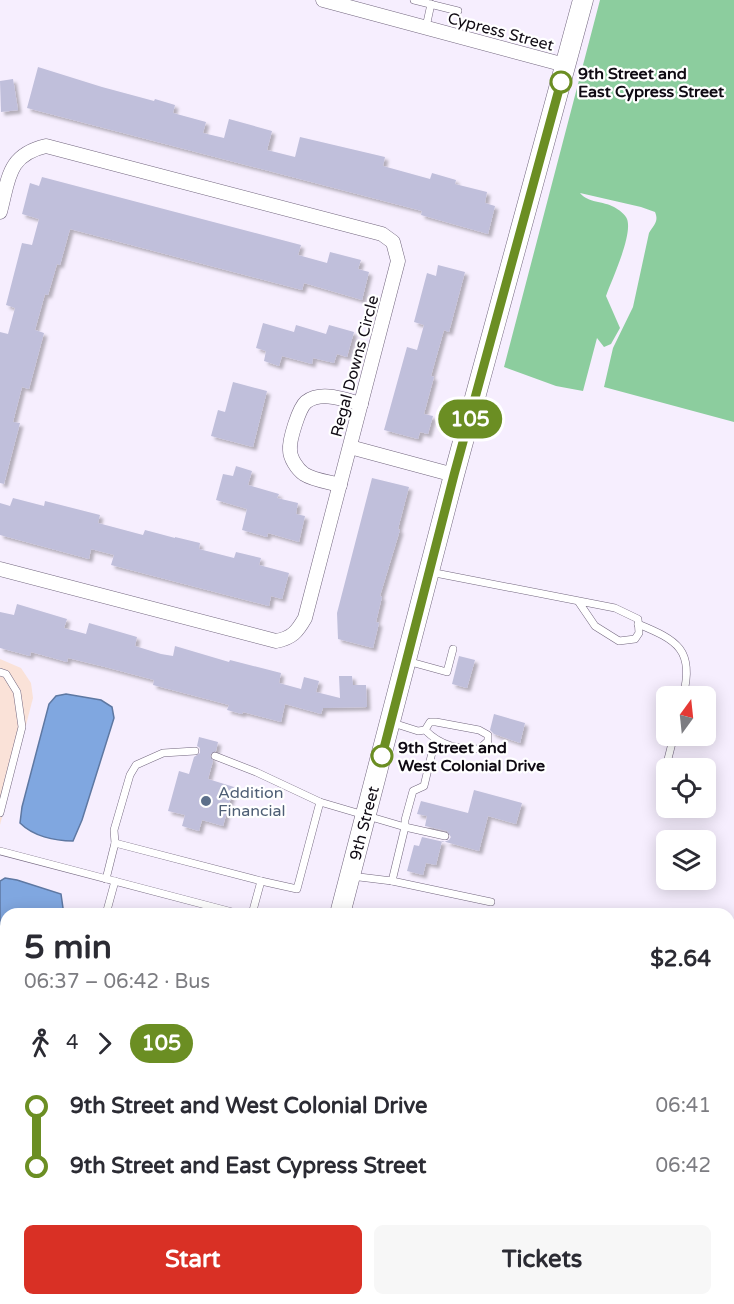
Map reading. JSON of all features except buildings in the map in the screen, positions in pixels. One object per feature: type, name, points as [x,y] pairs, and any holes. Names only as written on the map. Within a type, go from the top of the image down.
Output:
[{"type":"street","name":"Cypress Street","points":[[323,0],[356,4],[426,27],[565,65]]},
{"type":"street","name":"9th Street","points":[[342,908],[454,475],[583,0]]},
{"type":"street","name":"Regal Downs Circle","points":[[0,212],[12,168],[22,155],[32,149],[46,146],[382,234],[393,242],[398,261],[305,618],[297,632],[289,638],[276,641],[0,569]]},
{"type":"street","points":[[340,485],[305,474],[293,462],[290,449],[298,413],[307,402],[321,396],[337,397],[361,404]]},
{"type":"street","points":[[350,447],[454,475]]},
{"type":"lane","points":[[414,0],[458,11]]},
{"type":"lane","points":[[426,27],[431,4]]},
{"type":"lane","points":[[430,572],[615,608],[638,620],[639,633],[635,639],[619,641],[595,626],[578,601]]},
{"type":"lane","points":[[638,624],[667,636],[683,652],[688,680],[686,686]]},
{"type":"lane","points":[[407,661],[447,672],[453,649]]},
{"type":"lane","points":[[0,672],[6,674],[17,692],[22,727],[0,813]]},
{"type":"lane","points":[[391,722],[418,731],[425,730],[430,722],[479,729],[488,735],[488,741],[479,749],[457,748],[435,740],[425,730]]},
{"type":"lane","points":[[392,880],[413,791],[424,786],[435,740]]},
{"type":"lane","points":[[106,879],[115,843],[114,830],[130,775],[136,765],[163,753],[195,751]]},
{"type":"lane","points":[[214,756],[256,771],[320,802],[405,827],[445,836]]},
{"type":"lane","points":[[115,843],[297,889],[320,802]]},
{"type":"lane","points":[[0,851],[217,908]]},
{"type":"lane","points":[[350,875],[392,880],[491,902]]},
{"type":"lane","points":[[110,908],[115,881]]},
{"type":"lane","points":[[254,908],[261,881]]},
{"type":"shaded area","points":[[0,659],[21,668],[31,683],[33,698],[0,825]]},
{"type":"green space","points":[[600,0],[734,0],[734,422],[604,387],[613,348],[633,307],[649,233],[656,220],[655,212],[641,207],[580,193],[587,199],[618,209],[626,217],[628,226],[625,246],[606,296],[620,328],[611,344],[604,347],[597,338],[583,391],[556,386],[504,367]]},
{"type":"water","points":[[66,694],[101,700],[112,707],[114,718],[82,820],[73,841],[44,837],[20,823],[22,807],[49,704],[56,696]]},
{"type":"water","points":[[5,878],[17,880],[61,894],[63,908],[0,908],[0,881]]},
{"type":"bus line","name":"105","points":[[382,756],[454,475],[561,82]]},
{"type":"place","name":"9th Street and East Cypress Street","points":[[561,82]]},
{"type":"place","name":"9th Street and West Colonial Drive","points":[[382,756]]},
{"type":"place","name":"Addition Financial","points":[[206,801]]}]
